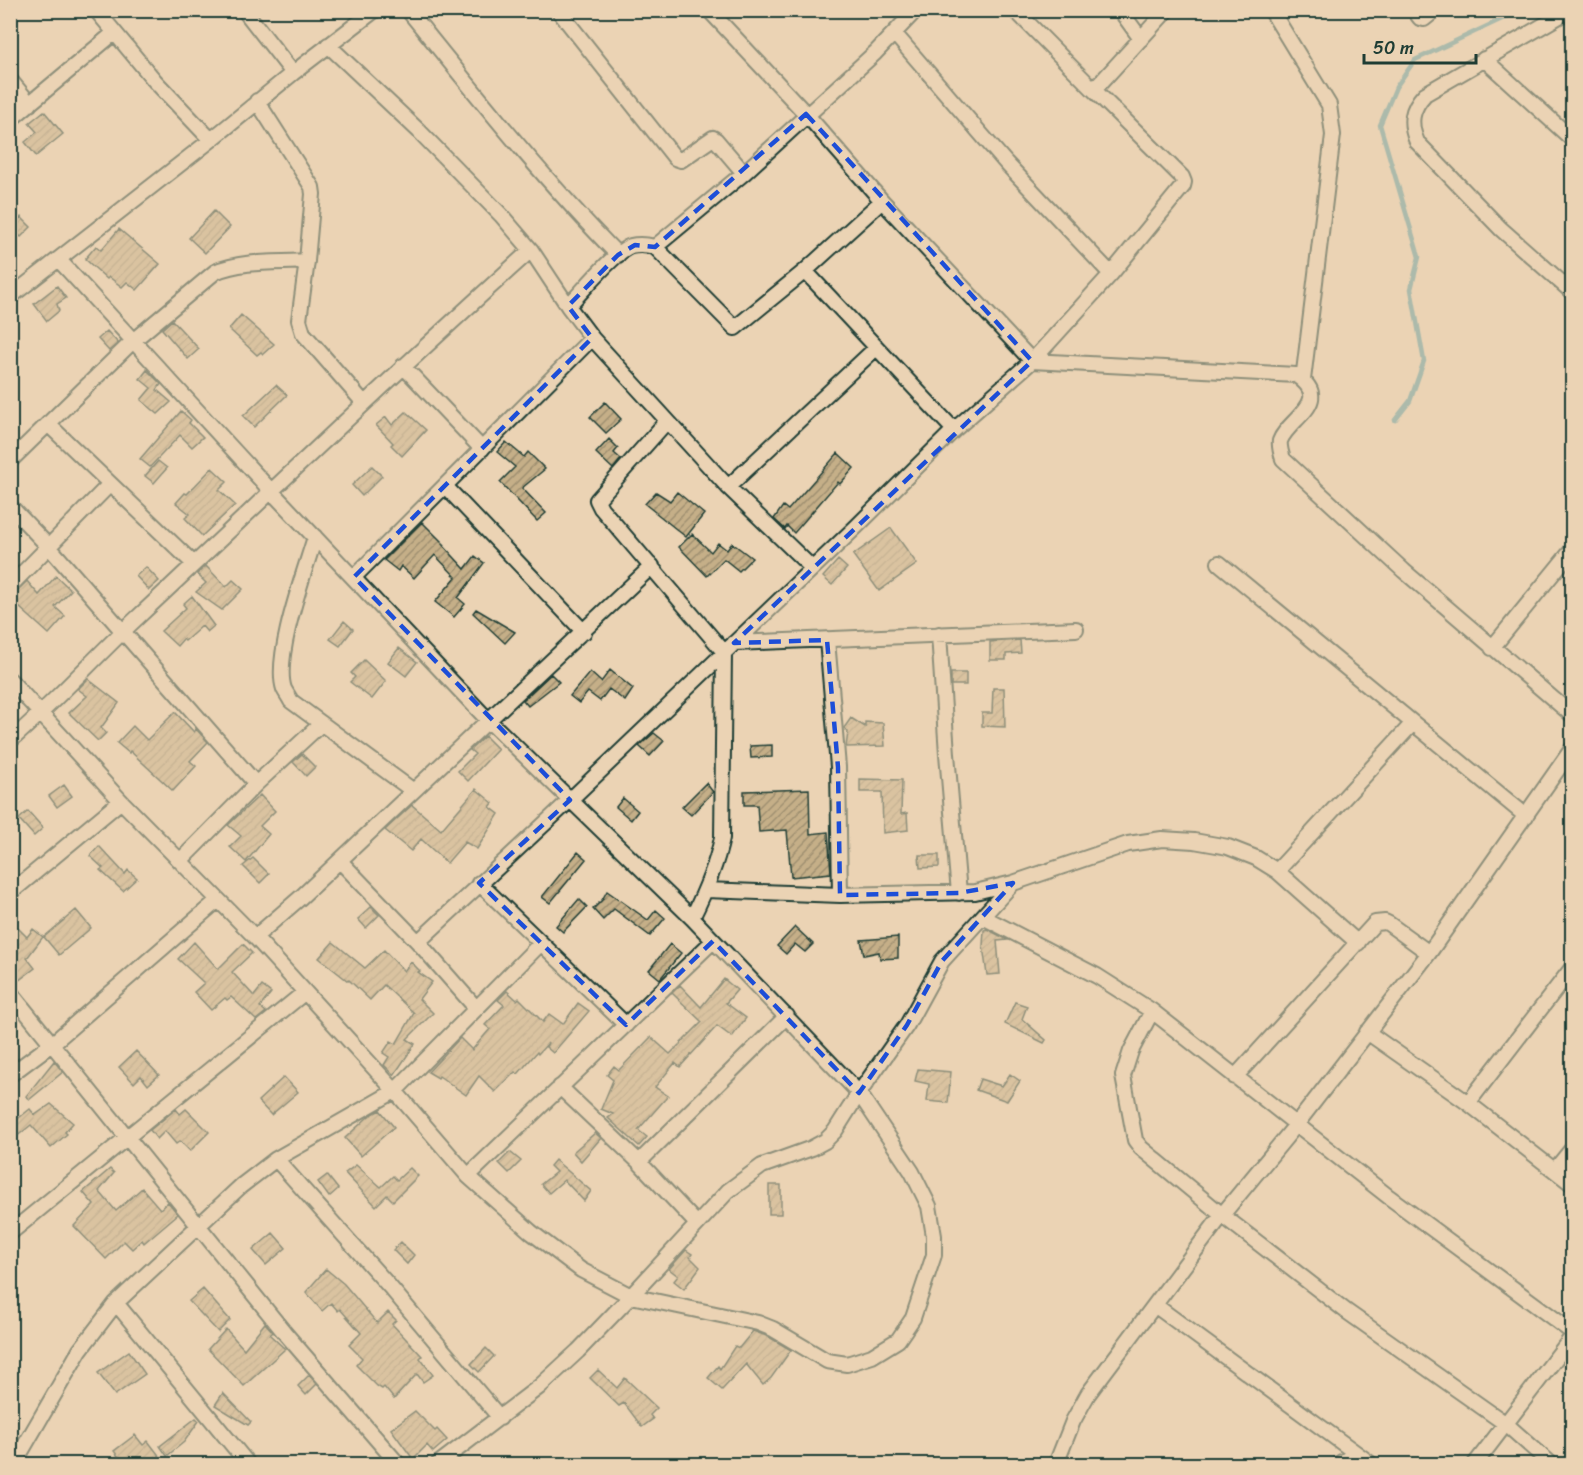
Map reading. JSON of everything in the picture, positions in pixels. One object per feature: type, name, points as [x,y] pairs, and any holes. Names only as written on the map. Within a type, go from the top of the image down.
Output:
[{"type":"street","points":[[96,10],[155,81],[211,140]]},
{"type":"street","points":[[244,10],[293,73]]},
{"type":"street","points":[[10,297],[375,10]]},
{"type":"street","points":[[408,10],[571,208],[618,255]]},
{"type":"street","points":[[558,10],[675,158],[681,160],[713,138],[744,172]]},
{"type":"street","points":[[709,10],[806,114],[882,201],[1032,361],[1296,375],[1303,380],[1310,391],[1308,408],[1281,438],[1280,450],[1283,459],[1404,571],[1572,715]]},
{"type":"street","points":[[655,247],[744,172],[916,10]]},
{"type":"street","points":[[418,942],[570,800],[954,430],[1032,361],[1111,274],[1184,182],[1182,177],[1015,10]]},
{"type":"street","points":[[1120,10],[1141,39]]},
{"type":"street","points":[[1094,90],[1167,10]]},
{"type":"street","points":[[1271,10],[1329,105],[1332,122],[1333,135],[1303,380]]},
{"type":"street","points":[[1414,10],[1424,20],[1435,10]]},
{"type":"street","points":[[1570,10],[1425,94],[1416,104],[1412,117],[1412,130],[1417,142],[1493,221],[1572,292]]},
{"type":"street","points":[[10,120],[114,33]]},
{"type":"street","points":[[894,33],[1006,163],[1111,274]]},
{"type":"street","points":[[328,45],[458,169],[531,250],[592,338],[728,487],[812,568]]},
{"type":"street","points":[[1484,59],[1572,139]]},
{"type":"street","points":[[10,80],[30,104]]},
{"type":"street","points":[[257,101],[312,188],[307,261],[298,320],[300,326],[303,333],[364,403]]},
{"type":"street","points":[[568,306],[628,247],[635,245],[655,247],[734,328],[805,271],[882,201]]},
{"type":"street","points":[[10,741],[42,713],[122,632],[403,366],[531,250]]},
{"type":"street","points":[[10,680],[121,801],[255,937],[395,1091],[468,1176],[531,1232],[580,1270],[631,1296],[758,1323],[774,1329],[827,1361],[836,1364],[847,1364],[872,1356],[898,1340],[913,1318],[928,1278],[934,1255],[934,1236],[929,1206],[912,1172],[859,1093],[692,918],[488,720],[272,492],[59,260]]},
{"type":"street","points":[[10,461],[134,340],[215,272],[238,265],[307,261]]},
{"type":"street","points":[[805,271],[954,430]]},
{"type":"street","points":[[354,577],[592,338]]},
{"type":"street","points":[[728,487],[876,348]]},
{"type":"street","points":[[403,366],[482,449]]},
{"type":"street","points":[[667,421],[597,500],[601,508],[652,566],[729,648],[722,838],[719,855],[706,890],[692,918]]},
{"type":"street","points":[[49,425],[195,564]]},
{"type":"street","points":[[10,586],[50,548],[110,484]]},
{"type":"street","points":[[445,486],[584,632]]},
{"type":"street","points":[[10,506],[50,548],[256,784]]},
{"type":"street","points":[[315,537],[286,636],[282,670],[284,688],[291,701],[412,790]]},
{"type":"street","points":[[1492,648],[1572,550]]},
{"type":"street","points":[[1219,563],[1526,816]]},
{"type":"street","points":[[255,937],[340,861],[412,790],[584,632],[652,566]]},
{"type":"street","points":[[729,648],[827,640],[1076,628]]},
{"type":"street","points":[[939,634],[959,893]]},
{"type":"street","points":[[827,640],[838,767],[840,895]]},
{"type":"street","points":[[1278,871],[1413,723]]},
{"type":"street","points":[[180,861],[256,784],[321,724]]},
{"type":"street","points":[[1056,1464],[1073,1421],[1088,1394],[1222,1215],[1296,1125],[1428,953],[1526,816],[1568,766],[1572,749]]},
{"type":"street","points":[[10,893],[121,801]]},
{"type":"street","points":[[706,890],[840,895],[959,893],[993,889],[1128,844],[1162,839],[1228,847],[1256,858],[1278,871],[1358,943]]},
{"type":"street","points":[[340,861],[418,942],[476,1008]]},
{"type":"street","points":[[438,1464],[500,1418],[562,1365],[631,1296],[728,1191],[762,1166],[812,1148],[825,1141],[835,1131],[907,1026],[942,961],[1013,883]]},
{"type":"street","points":[[480,884],[626,1025]]},
{"type":"street","points":[[10,1075],[53,1043],[218,900]]},
{"type":"street","points":[[982,917],[1097,976],[1152,1011],[1389,1197],[1572,1334],[1475,1464]]},
{"type":"street","points":[[1235,1077],[1375,923],[1385,922],[1428,953]]},
{"type":"street","points":[[468,1176],[713,941]]},
{"type":"street","points":[[13,1463],[80,1350],[116,1303],[241,1186],[276,1159],[395,1091],[540,944]]},
{"type":"street","points":[[1468,1103],[1572,968]]},
{"type":"street","points":[[10,992],[284,1332],[398,1464]]},
{"type":"street","points":[[10,1233],[305,992]]},
{"type":"street","points":[[1152,1011],[1131,1052],[1123,1076],[1135,1140],[1141,1148],[1222,1215],[1346,1311],[1506,1424],[1551,1464]]},
{"type":"street","points":[[639,1162],[787,1016]]},
{"type":"street","points":[[1367,1032],[1468,1103],[1572,1184]]},
{"type":"street","points":[[560,1087],[639,1162],[697,1224]]},
{"type":"street","points":[[1555,1170],[1572,1149]]},
{"type":"street","points":[[276,1159],[390,1287],[500,1418]]},
{"type":"street","points":[[116,1303],[248,1464]]},
{"type":"street","points":[[1156,1306],[1371,1464]]},
{"type":"street","points":[[1338,1464],[1356,1454]]},
{"type":"highlighted area","points":[[806,114],[1032,361],[734,643],[827,640],[838,767],[840,895],[959,893],[1013,883],[942,961],[907,1025],[859,1093],[713,941],[626,1025],[479,883],[570,800],[354,577],[592,338],[568,306],[618,255],[635,245],[655,247]]},
{"type":"building","points":[[44,111],[63,134],[36,156],[25,142],[37,132],[29,123]]},
{"type":"building","points":[[214,211],[230,227],[205,253],[189,238]]},
{"type":"building","points":[[21,217],[31,227],[21,237],[11,228]]},
{"type":"building","points":[[119,229],[160,264],[137,290],[127,282],[122,287],[109,277],[107,279],[85,259],[96,246],[101,250]]},
{"type":"building","points":[[57,286],[66,298],[57,304],[59,311],[47,321],[34,304]]},
{"type":"building","points":[[241,315],[274,344],[263,354],[261,352],[257,355],[229,329]]},
{"type":"building","points":[[172,320],[199,349],[188,359],[162,329]]},
{"type":"building","points":[[107,331],[118,343],[109,351],[98,339]]},
{"type":"building","points":[[147,370],[161,384],[157,390],[171,402],[158,414],[141,400],[151,388],[140,379]]},
{"type":"building","points":[[276,385],[287,395],[254,427],[243,416]]},
{"type":"building","points":[[605,402],[621,419],[606,433],[590,417]]},
{"type":"building","points":[[181,411],[191,420],[189,423],[203,437],[192,447],[180,435],[150,467],[140,459]]},
{"type":"building","points":[[406,412],[426,430],[402,456],[376,425],[386,417],[392,425]]},
{"type":"building","points":[[609,439],[618,448],[614,453],[621,459],[613,469],[596,453]]},
{"type":"building","points":[[506,442],[524,457],[528,452],[545,469],[522,488],[546,513],[537,521],[500,482],[515,467],[497,452]]},
{"type":"building","points":[[838,453],[854,468],[840,484],[838,482],[794,533],[787,526],[785,529],[774,519],[783,506],[788,510]]},
{"type":"building","points":[[158,461],[167,468],[154,483],[145,476]]},
{"type":"building","points":[[372,466],[382,476],[362,496],[352,485]]},
{"type":"building","points":[[212,468],[227,482],[219,490],[235,505],[202,536],[185,518],[190,514],[176,503]]},
{"type":"building","points":[[656,492],[670,501],[677,492],[704,514],[686,537],[645,504]]},
{"type":"building","points":[[422,522],[465,569],[475,556],[484,563],[458,598],[465,604],[454,617],[435,602],[456,577],[435,555],[414,578],[401,566],[398,571],[384,560]]},
{"type":"building","points":[[891,528],[917,564],[879,591],[853,555]]},
{"type":"building","points":[[692,534],[711,552],[718,543],[727,550],[732,543],[752,558],[739,571],[724,559],[707,576],[679,547]]},
{"type":"building","points":[[838,560],[847,568],[832,585],[823,577]]},
{"type":"building","points":[[206,566],[226,587],[233,580],[243,589],[222,610],[196,592],[206,583],[197,574]]},
{"type":"building","points":[[146,567],[159,581],[149,590],[136,576]]},
{"type":"building","points":[[56,576],[71,590],[55,607],[65,616],[49,634],[19,607],[10,616],[10,595],[27,581],[39,595]]},
{"type":"building","points":[[192,596],[214,626],[207,632],[202,626],[177,646],[161,631],[186,608],[183,604]]},
{"type":"building","points":[[476,609],[515,632],[505,643],[473,613]]},
{"type":"building","points":[[344,621],[353,629],[340,646],[330,639]]},
{"type":"building","points":[[1020,640],[1021,653],[1006,654],[1006,660],[990,660],[990,642]]},
{"type":"building","points":[[399,648],[417,662],[406,676],[388,662]]},
{"type":"building","points":[[364,660],[386,681],[372,699],[350,682],[355,677],[351,673]]},
{"type":"building","points":[[610,670],[633,689],[625,701],[609,689],[600,701],[588,692],[579,703],[570,696],[590,672],[601,682]]},
{"type":"building","points":[[951,673],[966,673],[966,685],[951,685]]},
{"type":"building","points":[[551,674],[559,682],[528,706],[523,700]]},
{"type":"building","points":[[88,679],[119,703],[101,728],[106,733],[98,741],[69,713],[87,696],[78,689]]},
{"type":"building","points":[[993,688],[1004,688],[1005,727],[982,726],[982,713],[992,713]]},
{"type":"building","points":[[175,712],[194,732],[196,729],[208,742],[190,761],[196,766],[173,791],[130,751],[129,753],[117,743],[133,726],[147,740]]},
{"type":"building","points":[[851,718],[865,727],[865,722],[883,723],[885,746],[846,747],[848,732],[844,728]]},
{"type":"building","points":[[654,733],[664,741],[650,756],[639,746]]},
{"type":"building","points":[[485,736],[498,749],[468,781],[458,771],[475,754],[470,750]]},
{"type":"building","points":[[772,745],[772,757],[751,758],[750,746]]},
{"type":"building","points":[[302,754],[315,767],[306,776],[293,762]]},
{"type":"building","points":[[860,779],[902,780],[901,814],[907,813],[908,830],[883,833],[882,792],[860,792]]},
{"type":"building","points":[[706,783],[713,792],[691,815],[682,807]]},
{"type":"building","points":[[64,785],[72,796],[57,807],[49,796]]},
{"type":"building","points":[[476,789],[493,803],[490,807],[499,814],[477,849],[465,842],[447,863],[421,839],[411,851],[385,830],[412,805],[441,830]]},
{"type":"building","points":[[809,789],[810,834],[828,832],[831,873],[791,877],[787,830],[759,832],[757,805],[744,805],[744,791]]},
{"type":"building","points":[[260,795],[275,811],[260,826],[269,834],[246,862],[230,847],[241,836],[228,825]]},
{"type":"building","points":[[623,798],[638,811],[631,820],[616,807]]},
{"type":"building","points":[[28,811],[43,828],[34,836],[19,819]]},
{"type":"building","points":[[99,846],[125,874],[128,870],[137,878],[123,891],[100,870],[103,868],[90,856]]},
{"type":"building","points":[[578,852],[586,859],[550,903],[542,897]]},
{"type":"building","points":[[919,855],[939,855],[939,867],[920,868]]},
{"type":"building","points":[[253,858],[269,874],[260,883],[243,866]]},
{"type":"building","points":[[607,891],[648,920],[656,910],[665,918],[650,936],[614,909],[603,920],[593,909]]},
{"type":"building","points":[[579,899],[587,907],[563,932],[556,926]]},
{"type":"building","points":[[371,907],[379,915],[366,928],[358,919]]},
{"type":"building","points":[[76,910],[91,928],[59,955],[44,937]]},
{"type":"building","points":[[10,920],[27,937],[33,929],[43,937],[27,958],[35,968],[18,981],[10,971]]},
{"type":"building","points":[[795,927],[813,944],[805,952],[795,944],[786,954],[777,946]]},
{"type":"building","points":[[987,929],[1008,940],[997,941],[1000,974],[987,975],[983,946],[984,930]]},
{"type":"building","points":[[898,937],[898,958],[880,959],[879,952],[864,955],[861,940]]},
{"type":"building","points":[[194,942],[218,969],[243,944],[252,953],[232,972],[254,996],[262,986],[271,993],[260,1007],[266,1012],[256,1020],[231,997],[227,1000],[225,998],[211,1010],[194,992],[204,983],[178,959]]},
{"type":"building","points":[[333,942],[365,968],[384,950],[404,971],[411,962],[420,971],[418,972],[432,982],[419,999],[433,1013],[407,1039],[415,1044],[394,1075],[384,1065],[389,1057],[383,1053],[391,1041],[396,1044],[414,1013],[384,985],[370,1000],[349,980],[319,958]]},
{"type":"building","points":[[670,944],[681,953],[660,979],[649,970]]},
{"type":"building","points":[[724,979],[737,990],[726,1003],[746,1018],[732,1037],[717,1026],[680,1067],[675,1063],[655,1087],[668,1096],[638,1130],[647,1137],[639,1146],[608,1118],[613,1114],[601,1109],[613,1080],[607,1075],[614,1066],[619,1070],[651,1037],[670,1054],[702,1022],[672,993],[680,985],[701,1007]]},
{"type":"building","points":[[507,991],[517,1000],[519,998],[543,1022],[549,1014],[563,1024],[578,1003],[589,1011],[553,1053],[546,1047],[548,1043],[518,1074],[515,1072],[495,1092],[479,1076],[466,1095],[439,1076],[438,1078],[428,1072],[460,1038],[472,1050],[490,1029],[485,1025],[504,1005],[498,1000]]},
{"type":"building","points":[[1015,1002],[1027,1006],[1022,1019],[1046,1040],[1044,1043],[1005,1024]]},
{"type":"building","points":[[136,1051],[159,1075],[148,1085],[141,1076],[134,1083],[119,1067]]},
{"type":"building","points":[[54,1061],[63,1072],[30,1099],[26,1096]]},
{"type":"building","points":[[918,1069],[951,1072],[948,1103],[927,1101],[929,1084],[915,1081]]},
{"type":"building","points":[[1010,1074],[1020,1081],[1007,1101],[976,1090],[980,1079],[1002,1086]]},
{"type":"building","points":[[284,1077],[298,1092],[271,1115],[258,1101]]},
{"type":"building","points":[[51,1104],[73,1123],[65,1132],[67,1134],[51,1148],[31,1125],[10,1142],[10,1125],[30,1109],[35,1115]]},
{"type":"building","points":[[176,1109],[180,1114],[186,1109],[209,1132],[190,1151],[180,1141],[176,1144],[165,1131],[157,1139],[150,1130]]},
{"type":"building","points":[[380,1110],[394,1127],[361,1156],[345,1138],[369,1116]]},
{"type":"building","points":[[595,1133],[601,1138],[581,1161],[573,1152]]},
{"type":"building","points":[[510,1152],[521,1161],[509,1173],[499,1163]]},
{"type":"building","points":[[555,1160],[591,1191],[584,1201],[564,1180],[549,1193],[541,1184],[556,1172],[550,1166]]},
{"type":"building","points":[[356,1165],[381,1187],[393,1176],[397,1180],[410,1168],[418,1176],[393,1201],[387,1195],[376,1206],[345,1173]]},
{"type":"building","points":[[110,1169],[114,1173],[99,1191],[116,1211],[142,1188],[160,1209],[168,1202],[178,1214],[144,1243],[142,1240],[132,1249],[124,1241],[106,1259],[74,1226],[94,1205],[83,1192]]},
{"type":"building","points":[[327,1175],[338,1189],[329,1197],[318,1182]]},
{"type":"building","points":[[769,1185],[781,1185],[781,1214],[769,1214]]},
{"type":"building","points":[[273,1233],[286,1248],[266,1265],[253,1250]]},
{"type":"building","points":[[401,1242],[414,1255],[407,1264],[393,1250]]},
{"type":"building","points":[[686,1250],[692,1254],[690,1257],[700,1267],[684,1289],[674,1281],[678,1276],[669,1269]]},
{"type":"building","points":[[326,1269],[344,1284],[377,1323],[388,1312],[396,1320],[392,1324],[422,1356],[420,1358],[433,1375],[423,1382],[417,1374],[394,1399],[384,1387],[382,1389],[377,1386],[356,1365],[362,1358],[349,1345],[361,1333],[340,1309],[338,1311],[331,1303],[322,1311],[306,1292]]},
{"type":"building","points":[[203,1289],[230,1320],[218,1332],[189,1301]]},
{"type":"building","points":[[265,1323],[273,1332],[270,1335],[285,1349],[244,1386],[208,1349],[226,1329],[244,1349]]},
{"type":"building","points":[[753,1331],[791,1350],[771,1378],[763,1385],[746,1364],[722,1390],[708,1378],[718,1366],[720,1369],[735,1346],[739,1348]]},
{"type":"building","points":[[486,1348],[494,1356],[479,1372],[471,1364]]},
{"type":"building","points":[[129,1351],[145,1374],[115,1395],[98,1373]]},
{"type":"building","points":[[598,1370],[617,1388],[625,1378],[657,1408],[650,1415],[653,1419],[642,1427],[624,1403],[619,1406],[590,1378]]},
{"type":"building","points":[[309,1375],[317,1384],[306,1395],[298,1386]]},
{"type":"building","points":[[223,1393],[251,1422],[248,1425],[215,1405]]},
{"type":"building","points":[[415,1411],[447,1440],[433,1452],[427,1445],[413,1459],[391,1429]]},
{"type":"building","points":[[196,1418],[199,1421],[184,1442],[167,1456],[160,1446]]},
{"type":"building","points":[[135,1435],[143,1445],[148,1441],[161,1458],[151,1464],[124,1464],[114,1451]]},
{"type":"waterway","points":[[1395,420],[1410,401],[1424,361],[1411,289],[1419,257],[1380,125],[1396,87],[1415,60],[1521,10]]}]
